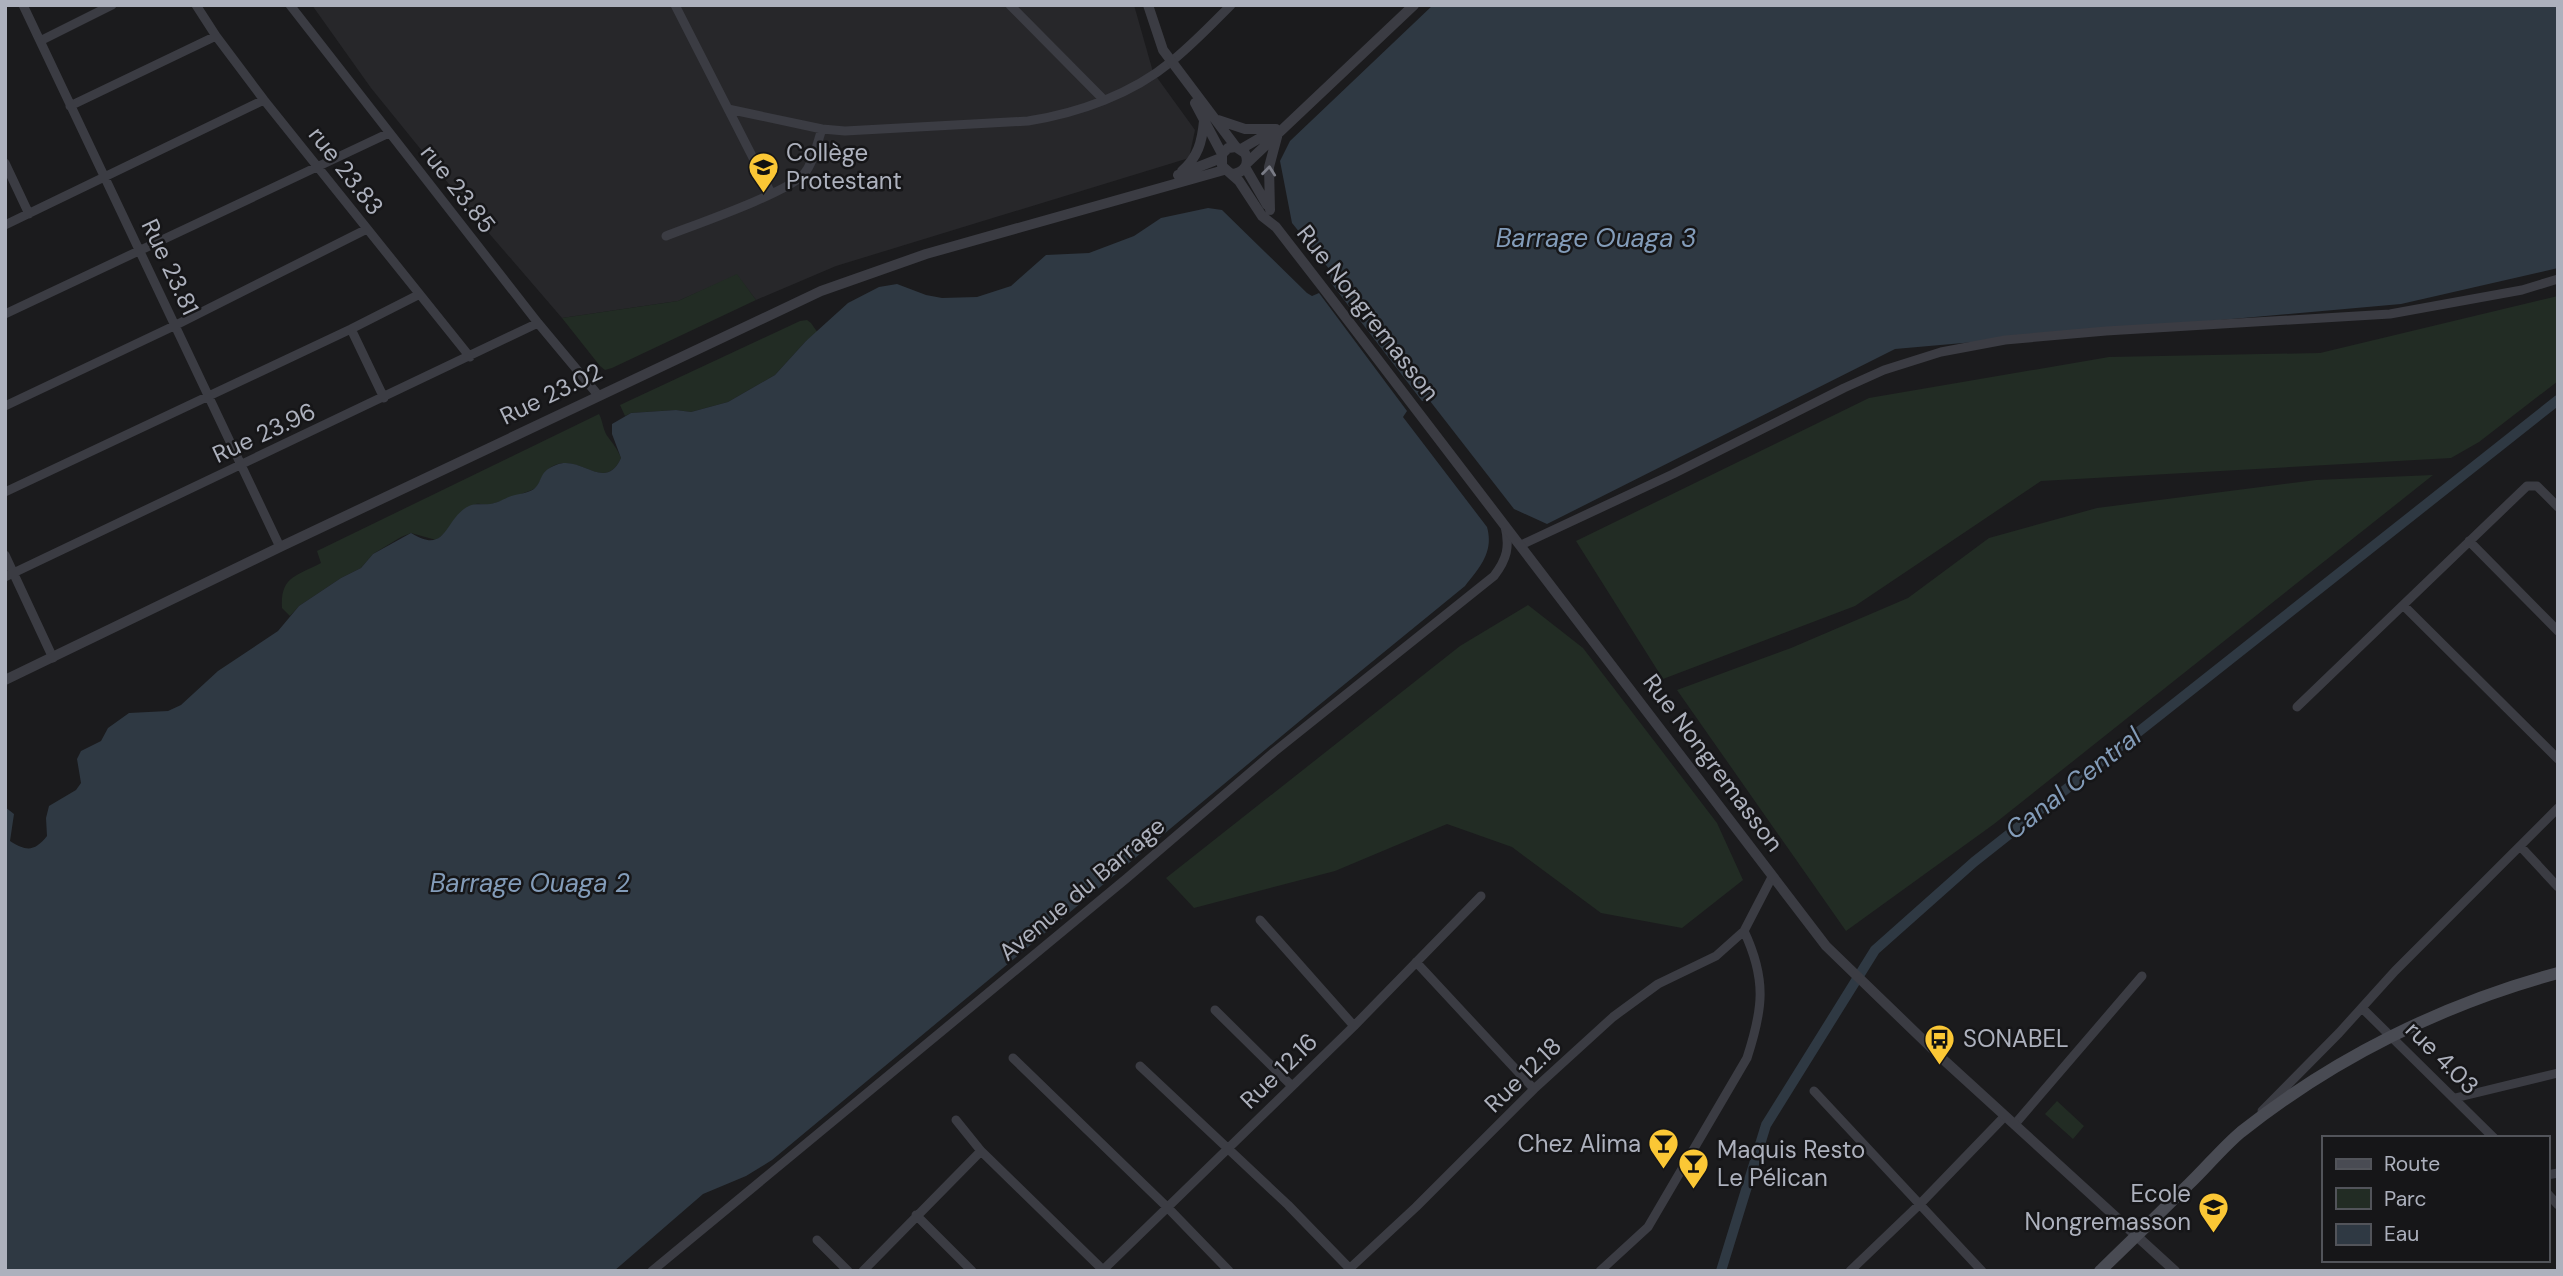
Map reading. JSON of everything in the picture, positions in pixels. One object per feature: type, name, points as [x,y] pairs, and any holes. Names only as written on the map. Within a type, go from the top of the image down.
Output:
[{"type":"main road","points":[[2101,1271],[2239,1134],[2328,1070],[2392,1035],[2445,1012],[2558,973]]},
{"type":"street","name":"Rue 23.81","points":[[23,5],[280,547]]},
{"type":"street","points":[[40,41],[112,5]]},
{"type":"street","name":"rue 23.83","points":[[196,5],[264,100],[470,357]]},
{"type":"street","name":"rue 23.85","points":[[290,5],[538,323],[598,395]]},
{"type":"street","points":[[675,5],[771,193]]},
{"type":"street","points":[[1010,5],[1104,100]]},
{"type":"street","points":[[1148,5],[1156,33],[1171,62],[1208,119],[1228,172],[1240,172],[1277,131],[1298,115],[1414,5]]},
{"type":"street","points":[[728,109],[822,129],[869,131],[1028,121],[1075,112],[1147,78],[1171,62],[1231,5]]},
{"type":"street","points":[[70,106],[216,36]]},
{"type":"street","points":[[5,225],[264,100]]},
{"type":"street","points":[[1208,119],[1245,129],[1277,131]]},
{"type":"street","points":[[1208,119],[1245,153],[1246,165]]},
{"type":"street","points":[[1170,178],[1184,170],[1198,153],[1208,119]]},
{"type":"street","points":[[666,236],[771,193],[804,173],[822,129]]},
{"type":"street","points":[[1222,156],[1228,148],[1238,148],[1277,131]]},
{"type":"street","points":[[1270,210],[1269,167],[1277,131]]},
{"type":"street","points":[[5,314],[389,133]]},
{"type":"street","name":"Rue 23.02","points":[[1133,194],[1222,156]]},
{"type":"street","points":[[5,163],[29,214]]},
{"type":"street","name":"Rue Nongremasson","points":[[1246,165],[1276,227]]},
{"type":"street","name":"Rue 23.02","points":[[5,681],[598,395],[765,316],[855,277],[1133,194],[1228,172]]},
{"type":"street","name":"Rue Nongremasson","points":[[1228,172],[1262,216],[1276,227],[1814,931],[1862,983],[2175,1271]]},
{"type":"street","points":[[5,406],[176,325],[367,229]]},
{"type":"street","points":[[1521,545],[1673,474],[1844,388],[1884,370],[1941,352],[2005,340],[2081,333],[2390,314],[2522,290],[2558,279]]},
{"type":"street","points":[[5,492],[418,295]]},
{"type":"street","name":"Rue 23.96","points":[[9,575],[538,323]]},
{"type":"street","points":[[351,329],[384,398]]},
{"type":"street","points":[[2298,707],[2527,486],[2537,486],[2558,507]]},
{"type":"street","name":"Avenue du Barrage","points":[[652,1271],[1127,878],[1274,752],[1494,576],[1508,553],[1504,523]]},
{"type":"street","points":[[2469,541],[2558,631]]},
{"type":"street","points":[[5,555],[9,575],[53,658]]},
{"type":"street","points":[[2404,606],[2558,759]]},
{"type":"street","points":[[2239,1134],[2395,971],[2558,808]]},
{"type":"street","points":[[2520,846],[2558,887]]},
{"type":"street","points":[[1600,1271],[1648,1227],[1747,1058],[1755,1034],[1762,992],[1754,956],[1744,931],[1772,877]]},
{"type":"street","name":"Rue 12.16","points":[[1103,1270],[1354,1026],[1481,896]]},
{"type":"street","points":[[1260,920],[1354,1026]]},
{"type":"street","name":"Rue 12.18","points":[[1349,1270],[1534,1089],[1613,1017],[1658,984],[1716,956],[1744,931]]},
{"type":"street","points":[[1416,962],[1534,1089]]},
{"type":"street","points":[[2015,1124],[2142,976]]},
{"type":"street","name":"rue 4.03","points":[[2362,1008],[2492,1136]]},
{"type":"street","points":[[1215,1010],[1291,1085]]},
{"type":"street","points":[[1013,1058],[1229,1271]]},
{"type":"street","points":[[1140,1066],[1289,1205],[1349,1270]]},
{"type":"street","points":[[2455,1098],[2558,1073]]},
{"type":"street","points":[[1814,1091],[1982,1271]]},
{"type":"street","points":[[1850,1271],[1921,1203],[2005,1116]]},
{"type":"street","points":[[956,1120],[981,1151],[1103,1270]]},
{"type":"street","points":[[863,1271],[981,1151]]},
{"type":"street","points":[[916,1215],[972,1271]]},
{"type":"street","points":[[817,1240],[848,1271]]},
{"type":"shaded area","name":"Collège Protestant","points":[[312,5],[1134,5],[1153,72],[1195,130],[1189,158],[836,266],[756,300],[737,275],[678,301],[562,318],[487,231],[371,88]]},
{"type":"green space","points":[[737,274],[756,300],[605,370],[562,318],[678,301]]},
{"type":"green space","points":[[2558,296],[2558,381],[2479,442],[2451,458],[2041,481],[1855,606],[1663,679],[1576,541],[1869,398],[2109,357],[2320,353]]},
{"type":"green space","points":[[807,320],[818,333],[806,341],[775,375],[728,402],[691,412],[676,410],[631,413],[625,416],[620,405]]},
{"type":"green space","points":[[599,414],[606,435],[621,458],[615,468],[600,473],[574,464],[555,465],[544,474],[534,489],[487,505],[476,504],[436,540],[411,533],[401,537],[373,554],[361,568],[299,606],[290,616],[282,608],[284,590],[291,579],[321,563],[317,551]]},
{"type":"green space","points":[[2433,475],[1994,824],[1846,931],[1677,690],[1791,648],[1908,598],[1989,538],[2097,508],[2316,480]]},
{"type":"green space","points":[[1528,605],[1583,648],[1717,823],[1743,880],[1682,928],[1601,913],[1512,847],[1447,824],[1335,871],[1194,908],[1166,878],[1460,646]]},
{"type":"green space","points":[[2057,1101],[2084,1126],[2073,1139],[2045,1114]]},
{"type":"water","name":"Barrage Ouaga 3","points":[[1433,5],[2558,5],[2558,268],[2401,304],[1895,349],[1547,524],[1514,509],[1430,401],[1422,401],[1331,283],[1330,270],[1292,223],[1280,161],[1290,141]]},
{"type":"water","name":"Barrage Ouaga 2","points":[[1208,208],[1222,210],[1307,293],[1312,296],[1319,293],[1407,411],[1403,417],[1487,527],[1487,552],[1465,586],[772,1160],[746,1176],[703,1194],[614,1271],[5,1271],[5,807],[14,814],[10,841],[26,848],[39,845],[47,836],[46,818],[49,806],[76,790],[81,783],[77,759],[81,751],[101,741],[108,728],[129,713],[168,711],[181,705],[218,671],[278,631],[299,606],[361,568],[373,554],[411,533],[423,539],[439,538],[469,506],[493,503],[531,491],[547,470],[556,465],[574,464],[600,473],[608,472],[615,468],[621,458],[612,434],[612,424],[631,413],[676,410],[691,412],[728,402],[775,375],[806,341],[848,303],[879,287],[897,284],[942,298],[977,297],[1011,286],[1046,255],[1089,253],[1134,236],[1161,218]]},
{"type":"waterway","name":"Canal Central","points":[[1721,1271],[1766,1125],[1875,950],[1974,862],[2558,400]]},
{"type":"place","name":"Collège Protestant","points":[[763,194]]},
{"type":"place","name":"SONABEL","points":[[1940,1066]]},
{"type":"place","name":"Chez Alima","points":[[1664,1171]]},
{"type":"place","name":"Maquis Resto Le Pélican","points":[[1694,1191]]},
{"type":"place","name":"Ecole Nongremasson","points":[[2214,1235]]}]
